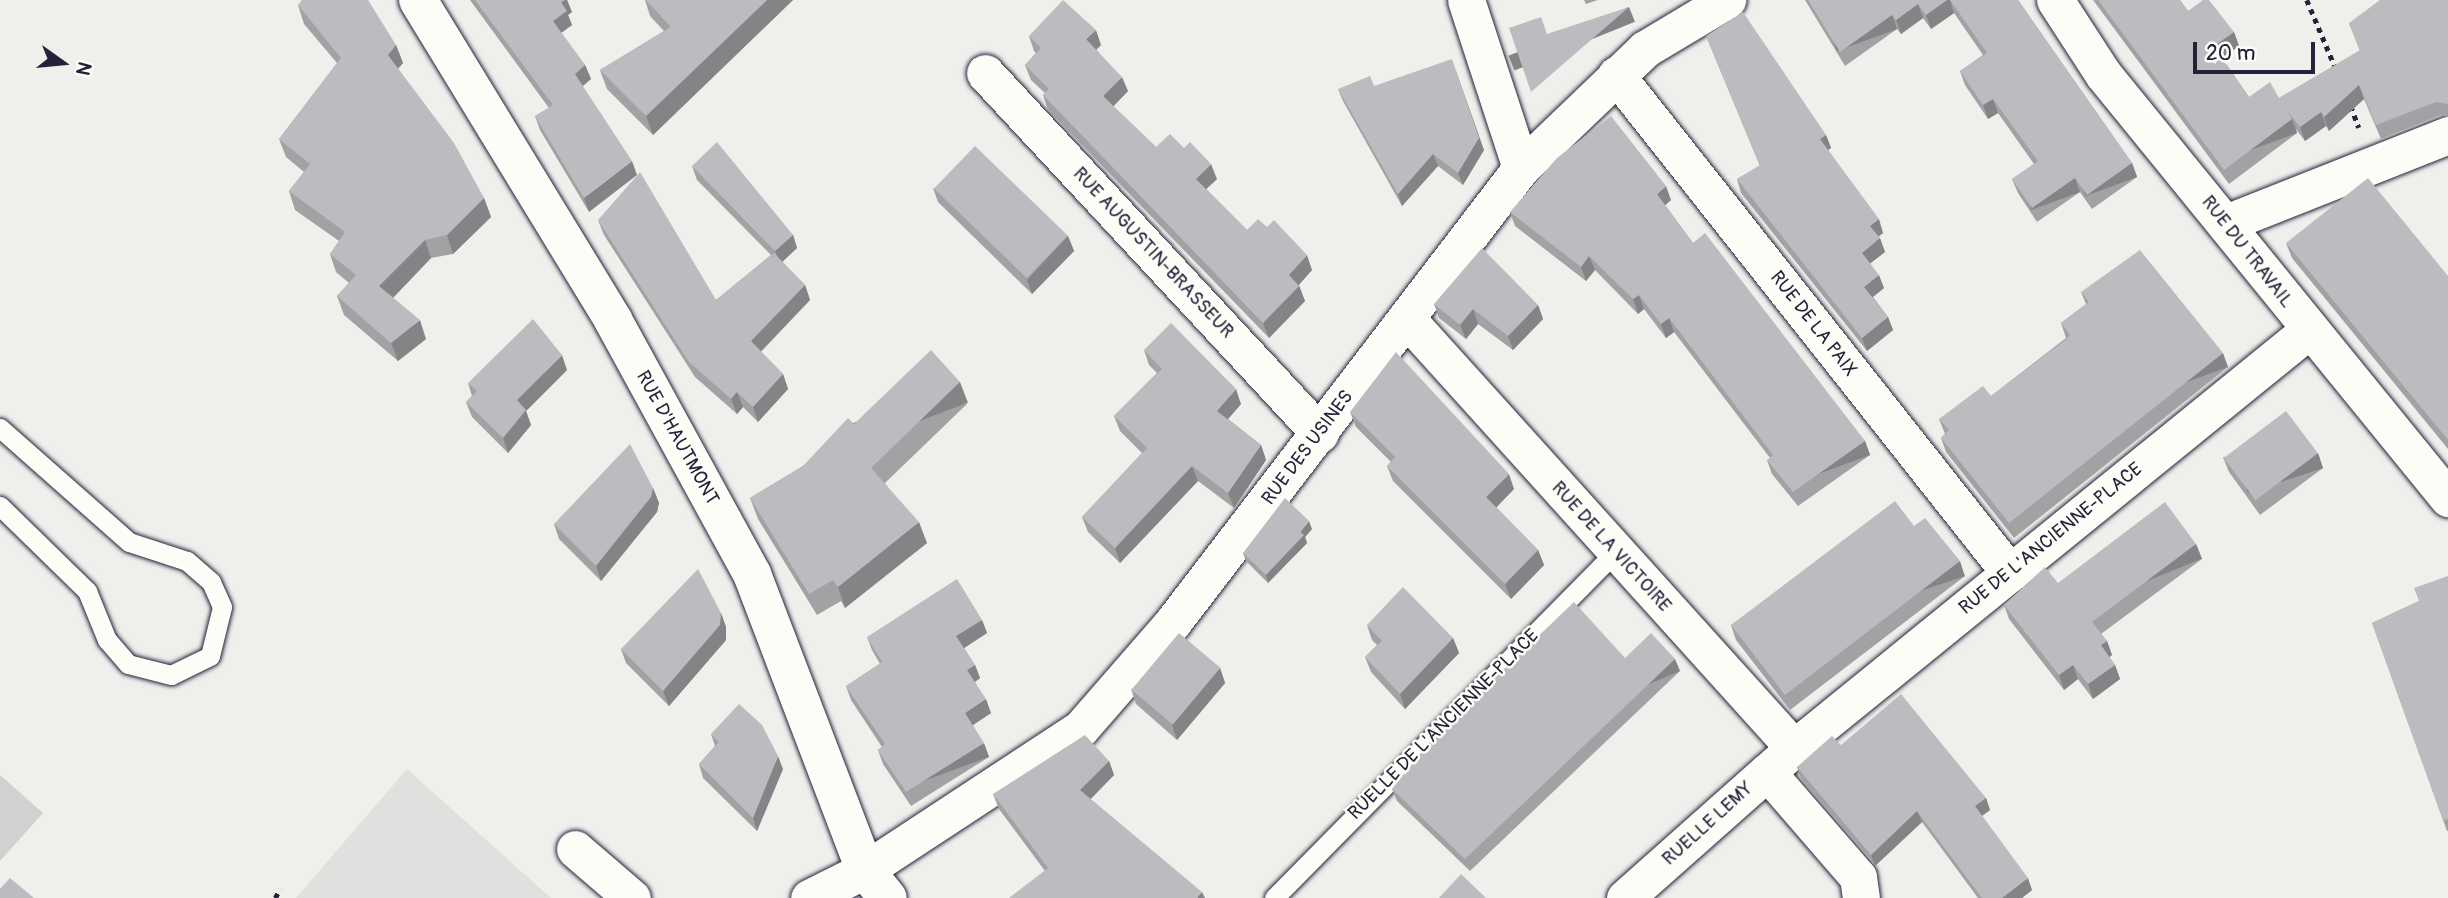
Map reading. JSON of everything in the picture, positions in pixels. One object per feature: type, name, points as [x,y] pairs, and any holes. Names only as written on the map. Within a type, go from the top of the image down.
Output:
[{"type":"street","name":"RUE D'HAUTMONT","points":[[418,0],[613,320],[752,574],[877,884]]},
{"type":"street","points":[[1466,0],[1521,168]]},
{"type":"street","name":"RUE DES USINES","points":[[809,898],[877,884],[1081,728],[1320,433],[1521,168],[1645,49],[1727,0]]},
{"type":"street","name":"RUE DU TRAVAIL","points":[[2055,0],[2103,74],[2448,498]]},
{"type":"street","name":"RUE AUGUSTIN-BRASSEUR","points":[[985,73],[1320,433]]},
{"type":"street","name":"RUE DE LA PAIX","points":[[1616,75],[2010,573]]},
{"type":"street","points":[[2226,223],[2448,135]]},
{"type":"street","name":"RUE DE LA VICTOIRE","points":[[1406,318],[1614,553],[1794,748]]},
{"type":"street","name":"RUE DE L'ANCIENNE-PLACE","points":[[1794,748],[2309,330]]},
{"type":"street","points":[[1767,772],[1794,748]]},
{"type":"street","name":"RUELLE LEMY","points":[[1625,898],[1767,772],[1858,877],[1861,898]]},
{"type":"street","points":[[575,849],[632,898]]},
{"type":"lane","points":[[0,428],[129,542],[187,561],[211,582],[222,607],[210,656],[171,676],[128,664],[107,640],[88,591],[0,506]]},
{"type":"lane","name":"RUELLE DE L'ANCIENNE-PLACE","points":[[1274,898],[1614,553]]},
{"type":"path","points":[[2308,0],[2338,76]]},
{"type":"path","points":[[2348,101],[2374,164]]},
{"type":"path","points":[[275,898],[280,890]]},
{"type":"shaded area","points":[[407,769],[551,898],[296,898]]},
{"type":"shaded area","points":[[0,775],[43,813],[0,861]]},
{"type":"building","points":[[302,0],[368,0],[396,45],[388,55],[454,143],[484,198],[447,235],[425,240],[379,286],[420,320],[391,343],[337,296],[356,275],[330,254],[345,232],[289,191],[310,164],[279,139],[341,58],[298,5]]},
{"type":"building","points":[[475,0],[565,0],[561,2],[567,11],[553,21],[585,65],[575,74],[632,161],[584,198],[535,116],[553,105]]},
{"type":"building","points":[[646,0],[767,0],[646,116],[600,70],[671,27]]},
{"type":"building","points":[[1063,0],[1096,30],[1086,39],[1122,77],[1103,96],[1156,147],[1170,134],[1184,148],[1190,142],[1211,164],[1196,179],[1247,230],[1258,219],[1267,227],[1274,220],[1307,255],[1289,275],[1299,286],[1263,323],[1043,95],[1049,89],[1025,65],[1041,48],[1029,36]]},
{"type":"building","points":[[1808,0],[1947,0],[1926,15],[1918,4],[1896,20],[1892,15],[1840,52]]},
{"type":"building","points":[[1950,0],[2018,0],[2132,163],[2087,195],[2075,178],[2032,208],[2012,179],[2038,161],[1993,99],[1983,105],[1960,71],[1987,53]]},
{"type":"building","points":[[2098,0],[2180,0],[2188,11],[2203,0],[2209,0],[2234,32],[2214,46],[2249,97],[2270,82],[2279,98],[2360,50],[2349,23],[2380,0],[2448,0],[2448,104],[2436,102],[2376,125],[2359,85],[2324,117],[2321,112],[2300,127],[2286,109],[2292,119],[2224,170]]},
{"type":"building","points":[[1629,7],[1531,92],[1509,28],[1541,17],[1547,34]]},
{"type":"building","points":[[1743,12],[1826,135],[1820,139],[1879,219],[1870,226],[1880,238],[1862,253],[1879,275],[1864,287],[1888,317],[1862,338],[1737,179],[1760,165],[1706,36]]},
{"type":"building","points":[[1452,59],[1479,138],[1458,173],[1433,154],[1398,194],[1338,89],[1370,76],[1374,86]]},
{"type":"building","points":[[1611,116],[1666,186],[1657,194],[1693,243],[1705,233],[1865,441],[1793,492],[1767,460],[1773,455],[1669,318],[1661,324],[1639,295],[1633,299],[1589,256],[1581,267],[1510,212],[1557,158]]},
{"type":"building","points":[[717,142],[793,235],[775,251],[692,166]]},
{"type":"building","points":[[975,146],[1068,236],[1027,278],[934,188]]},
{"type":"building","points":[[640,172],[716,300],[774,253],[805,285],[751,341],[783,374],[753,407],[737,392],[731,399],[689,362],[598,220]]},
{"type":"building","points":[[2368,178],[2448,276],[2448,440],[2286,243]]},
{"type":"building","points":[[1482,248],[1538,305],[1508,336],[1473,309],[1460,325],[1434,304]]},
{"type":"building","points":[[2140,250],[2223,353],[2009,523],[1941,438],[1949,430],[1939,419],[1983,386],[1991,396],[2064,341],[2070,335],[2061,323],[2089,302],[2081,292]]},
{"type":"building","points":[[533,319],[562,355],[517,400],[526,410],[503,438],[466,402],[477,391],[468,383]]},
{"type":"building","points":[[1171,323],[1236,389],[1217,411],[1261,445],[1228,493],[1192,466],[1115,548],[1082,517],[1147,448],[1114,416],[1162,369],[1144,350]]},
{"type":"building","points":[[931,350],[960,382],[871,468],[919,522],[838,587],[833,580],[809,594],[750,498],[803,466],[848,418],[854,424]]},
{"type":"building","points":[[1396,352],[1509,474],[1486,497],[1538,550],[1505,584],[1387,466],[1395,457],[1350,412]]},
{"type":"building","points":[[2286,411],[2318,453],[2256,500],[2224,458]]},
{"type":"building","points":[[630,444],[653,488],[651,497],[596,566],[554,524]]},
{"type":"building","points":[[1285,498],[1309,521],[1300,532],[1304,535],[1266,575],[1243,553]]},
{"type":"building","points":[[1895,501],[1914,526],[1925,518],[1960,561],[1785,695],[1731,625]]},
{"type":"building","points":[[2165,502],[2196,544],[2092,622],[2107,641],[2101,645],[2115,665],[2088,684],[2073,665],[2059,675],[2004,605],[2045,567],[2058,583]]},
{"type":"building","points":[[698,569],[721,613],[720,625],[663,691],[621,649]]},
{"type":"building","points":[[2448,576],[2448,819],[2443,820],[2372,623],[2419,601],[2414,588]]},
{"type":"building","points":[[957,579],[982,620],[956,636],[975,665],[967,670],[986,699],[965,713],[984,743],[906,792],[878,750],[885,744],[846,686],[882,662],[867,637]]},
{"type":"building","points":[[1403,587],[1453,638],[1400,694],[1365,657],[1382,641],[1367,625]]},
{"type":"building","points":[[1574,602],[1625,658],[1651,633],[1675,659],[1465,859],[1392,789],[1436,734]]},
{"type":"building","points":[[1179,633],[1220,668],[1173,724],[1131,690]]},
{"type":"building","points":[[1901,694],[1986,798],[1975,806],[2028,878],[2002,898],[1982,898],[1917,811],[1871,855],[1797,767],[1832,736],[1841,745]]},
{"type":"building","points":[[739,704],[762,725],[778,756],[753,818],[699,764],[719,742],[711,734]]},
{"type":"building","points":[[1085,735],[1109,761],[1080,790],[1202,892],[1197,898],[1009,898],[1048,868],[993,794]]},
{"type":"building","points":[[1461,874],[1486,898],[1439,898]]},
{"type":"building","points":[[10,878],[34,898],[0,898],[0,889]]}]
